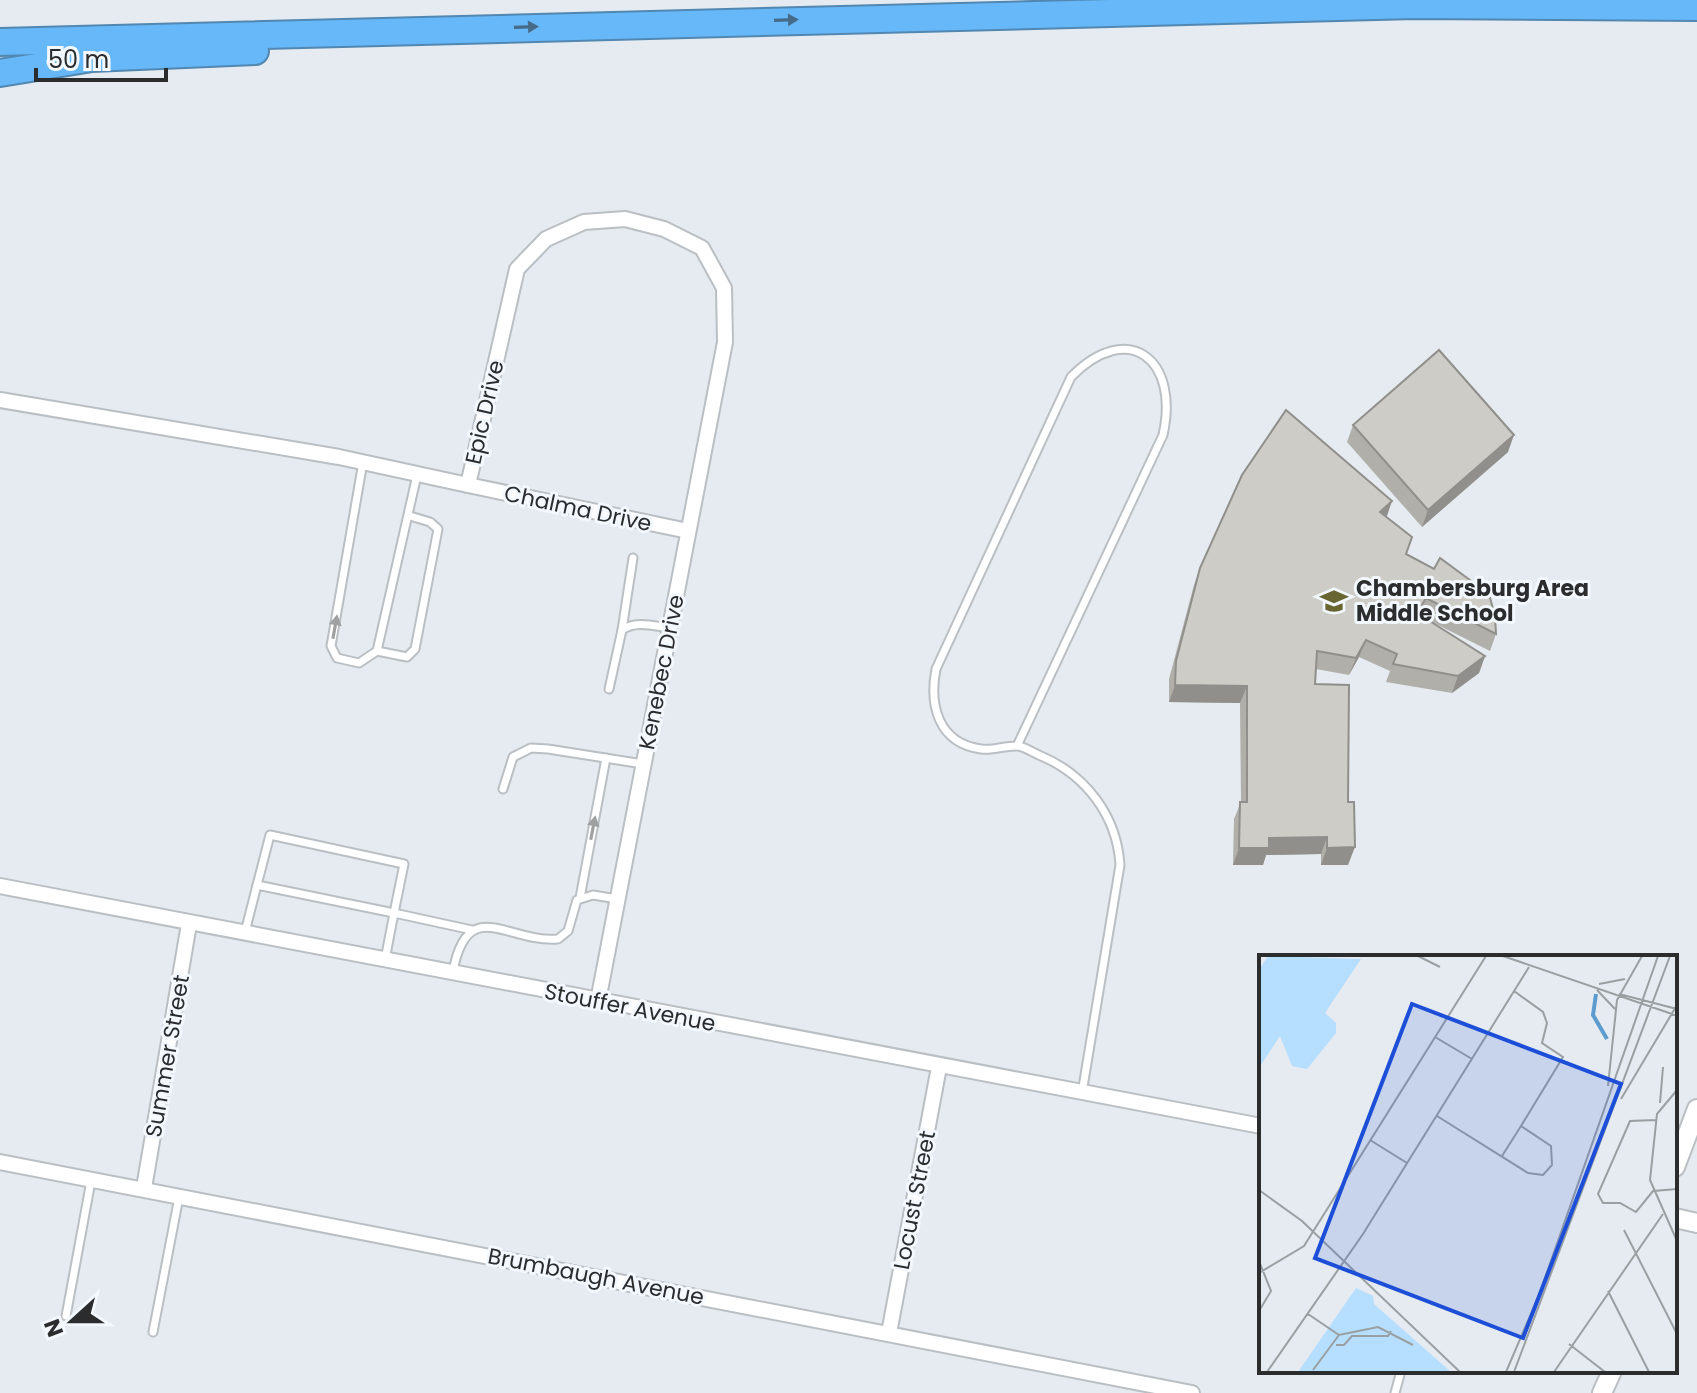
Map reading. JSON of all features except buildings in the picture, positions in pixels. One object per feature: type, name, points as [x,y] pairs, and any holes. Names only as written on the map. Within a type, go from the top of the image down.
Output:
[{"type":"highway","points":[[0,42],[1415,5],[1697,7]]},
{"type":"highway","points":[[0,73],[92,58],[441,41],[476,28]]},
{"type":"street","name":"Epic Drive","points":[[0,400],[363,462],[468,485],[517,269],[546,239],[584,222],[625,219],[664,229],[702,248],[724,288],[725,342]]},
{"type":"street","name":"Kenebec Drive","points":[[598,1001],[725,342]]},
{"type":"street","name":"Chalma Drive","points":[[468,485],[688,531]]},
{"type":"street","name":"Stouffer Avenue","points":[[0,886],[1259,1126]]},
{"type":"street","name":"Summer Street","points":[[144,1188],[189,924]]},
{"type":"street","name":"Locust Street","points":[[889,1333],[939,1067]]},
{"type":"street","points":[[1677,1162],[1697,1109]]},
{"type":"street","name":"Brumbaugh Avenue","points":[[0,1162],[1192,1393]]},
{"type":"street","points":[[1677,1218],[1697,1223]]},
{"type":"street","points":[[1602,1393],[1611,1373]]},
{"type":"lane","points":[[1017,746],[1163,435],[1169,407],[1164,379],[1150,359],[1131,352],[1109,351],[1088,359],[1071,377],[936,669],[932,691],[934,711],[945,732],[979,749],[1017,746],[1050,760],[1074,776],[1111,820],[1119,843],[1120,865],[1082,1093]]},
{"type":"lane","points":[[363,462],[331,646],[337,658],[359,663],[377,651],[417,475]]},
{"type":"lane","points":[[377,651],[407,657],[415,649],[419,635],[438,529],[430,522],[410,516]]},
{"type":"lane","points":[[609,689],[633,558]]},
{"type":"lane","points":[[622,630],[629,625],[641,624],[670,628]]},
{"type":"lane","points":[[503,789],[513,757],[531,748],[643,764]]},
{"type":"lane","points":[[453,974],[458,945],[479,927],[558,939],[568,931],[573,906],[580,898],[606,758]]},
{"type":"lane","points":[[245,934],[270,835],[404,864],[385,961]]},
{"type":"lane","points":[[257,885],[472,930]]},
{"type":"lane","points":[[580,898],[593,895],[617,899]]},
{"type":"lane","points":[[66,1316],[91,1178]]},
{"type":"lane","points":[[153,1332],[179,1195]]},
{"type":"lane","points":[[1395,1393],[1400,1373]]},
{"type":"place","name":"Chambersburg Area Middle School","points":[[1334,601]]}]
